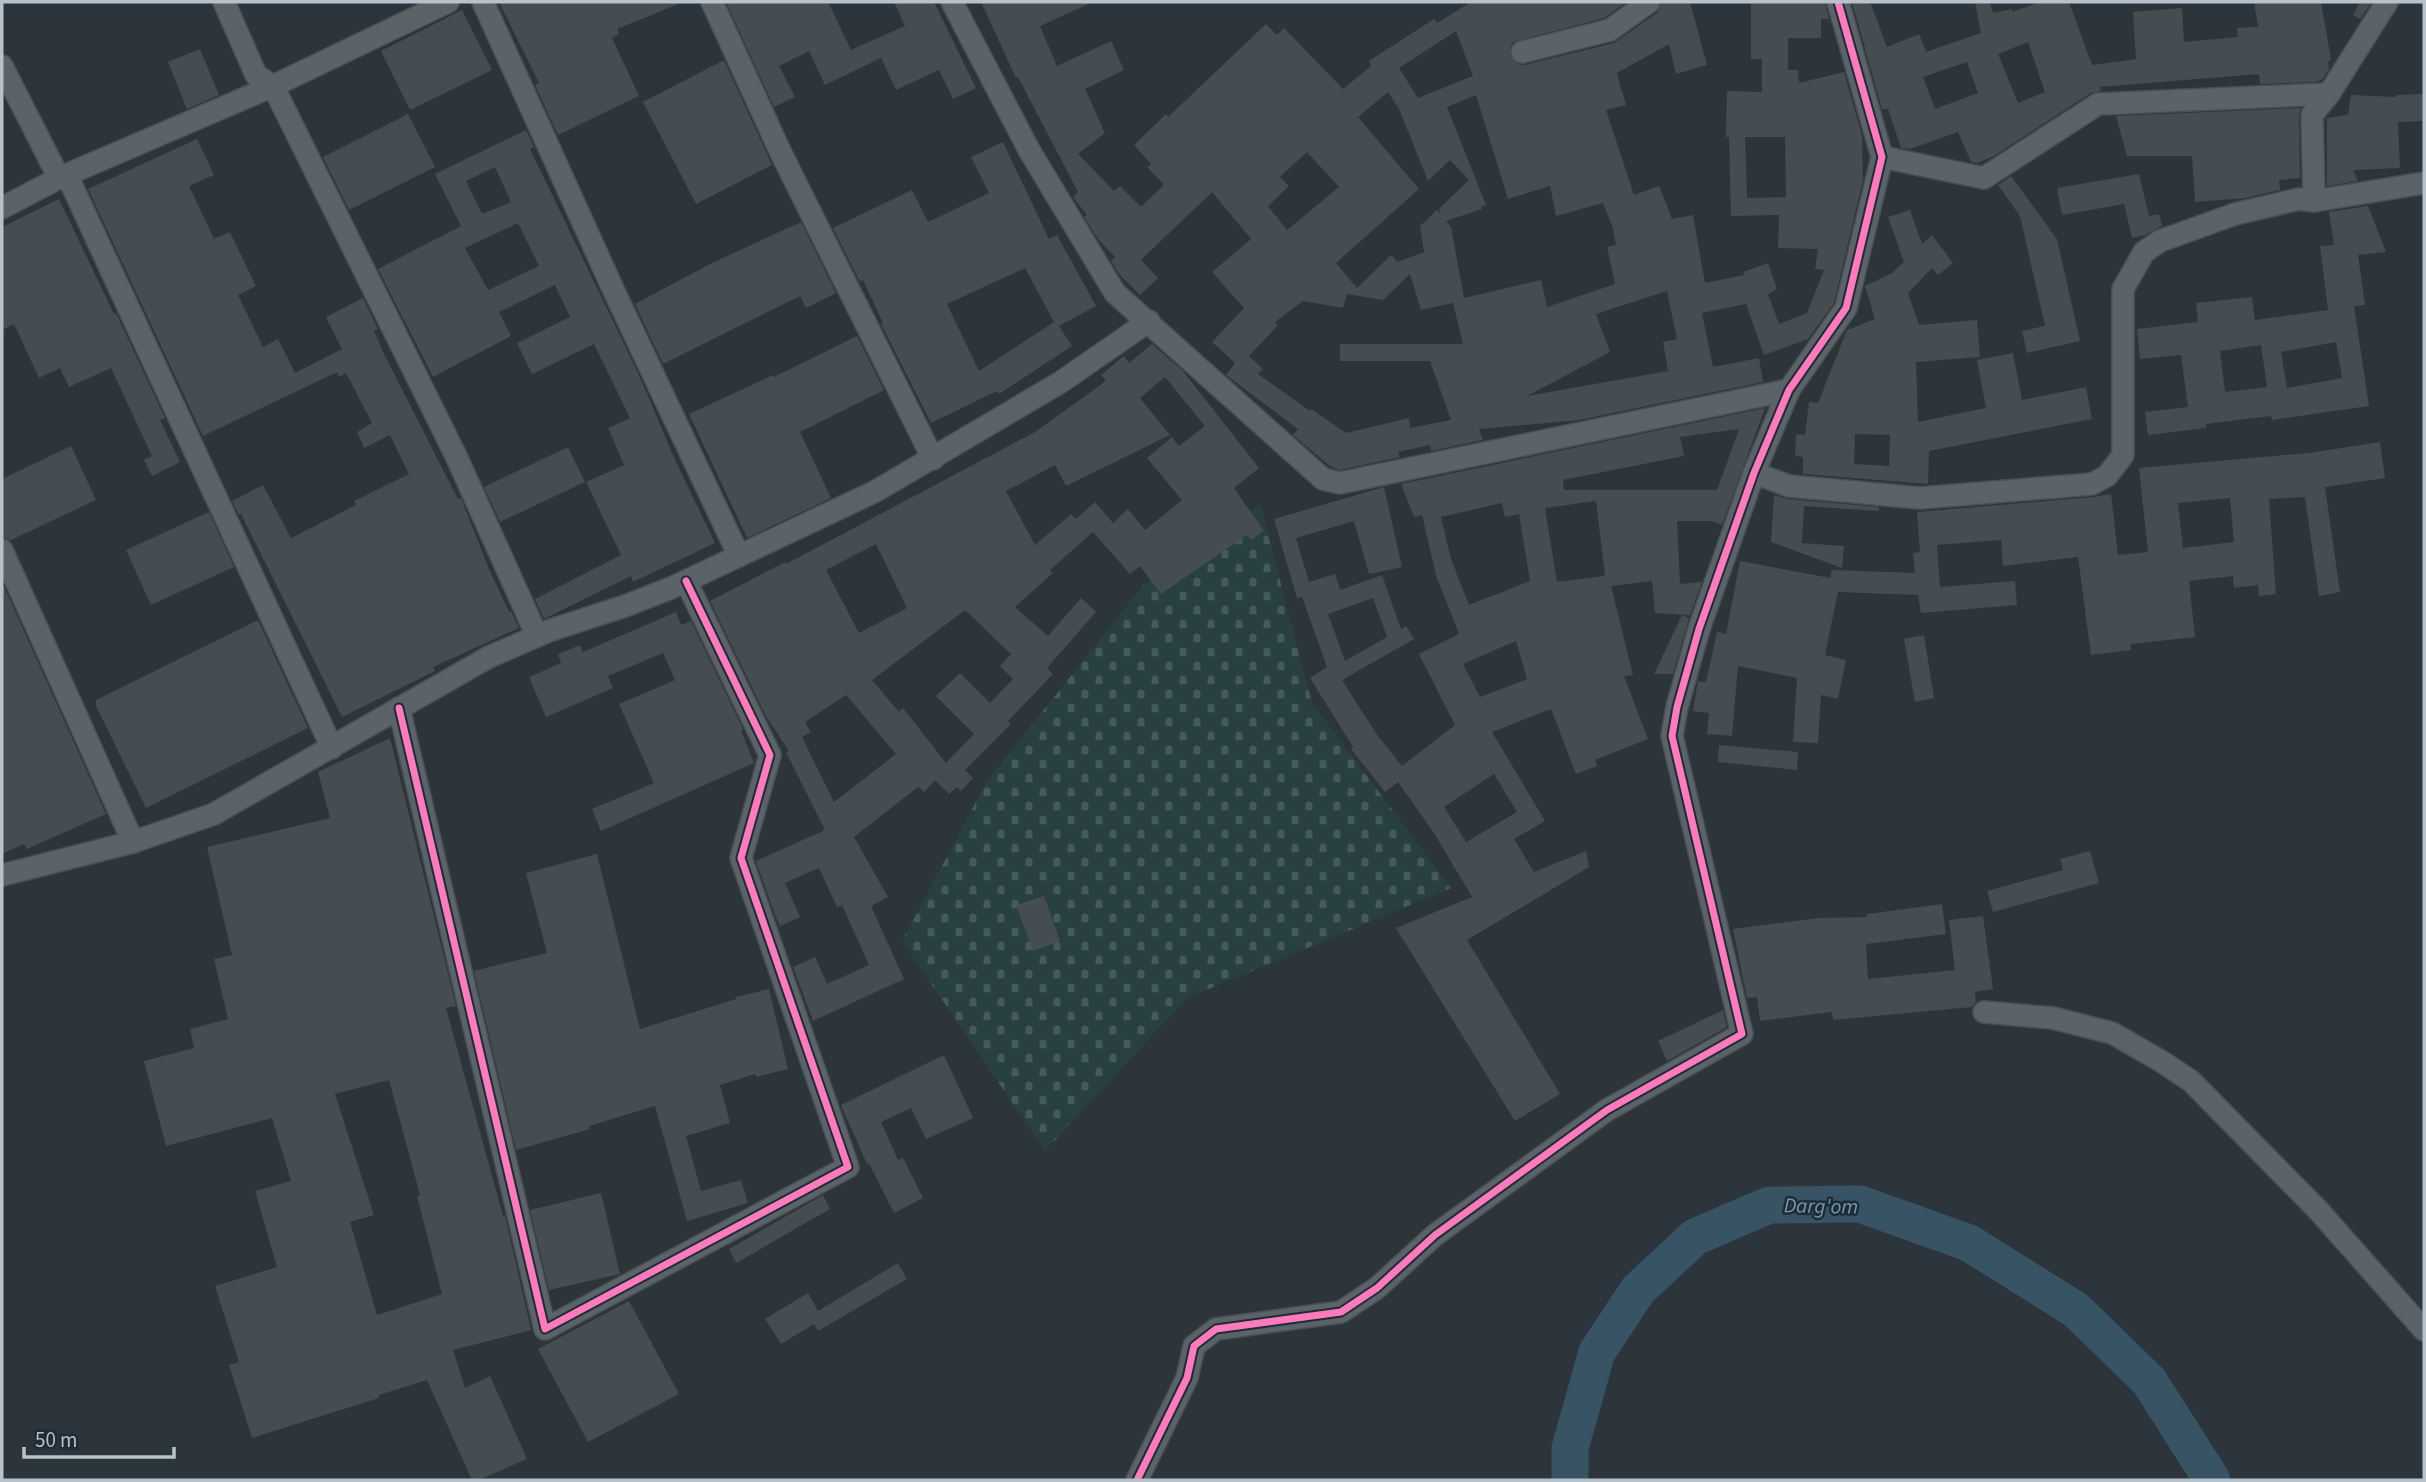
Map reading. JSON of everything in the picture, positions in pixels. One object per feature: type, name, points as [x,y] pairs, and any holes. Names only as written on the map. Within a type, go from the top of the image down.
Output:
[{"type":"street","points":[[224,2],[256,75],[273,86],[457,458],[537,636]]},
{"type":"street","points":[[2,208],[63,176],[273,86],[448,2]]},
{"type":"street","points":[[483,2],[613,289],[739,556]]},
{"type":"street","points":[[712,2],[780,151],[933,459]]},
{"type":"street","points":[[952,2],[1029,150],[1115,293],[1323,479],[1340,483],[1789,390]]},
{"type":"street","points":[[1522,52],[1610,30],[1649,2]]},
{"type":"street","points":[[1136,1480],[1188,1378],[1194,1346],[1216,1328],[1341,1312],[1377,1288],[1435,1235],[1607,1110],[1742,1034],[1672,736],[1699,629],[1754,473],[1789,390],[1846,307],[1882,157],[1838,2]]},
{"type":"street","points":[[2314,201],[2312,115],[2329,94],[2387,2]]},
{"type":"street","points":[[2,66],[63,176],[332,748]]},
{"type":"street","points":[[1882,157],[1984,178],[2098,104],[2329,94]]},
{"type":"street","points":[[1754,473],[1789,486],[1920,498],[2092,484],[2107,476],[2123,455],[2123,289],[2144,252],[2160,241],[2235,214],[2299,199],[2314,201],[2424,183]]},
{"type":"street","points":[[2,875],[133,842],[214,814],[489,657],[537,636],[625,606],[686,581],[876,491],[1061,382],[1149,321]]},
{"type":"street","points":[[2,550],[133,842]]},
{"type":"street","points":[[399,708],[545,1329],[848,1167],[741,858],[769,755],[686,581]]},
{"type":"street","points":[[1984,1012],[2053,1018],[2112,1033],[2161,1060],[2191,1082],[2318,1210],[2424,1330]]},
{"type":"green space","points":[[1260,504],[1312,703],[1451,888],[1187,998],[1045,1151],[902,941],[987,781],[1145,583]]},
{"type":"building","points":[[499,2],[683,2],[617,29],[619,34],[612,38],[639,96],[558,135],[535,85],[539,83]]},
{"type":"building","points":[[726,2],[828,2],[851,50],[905,26],[894,2],[934,2],[976,88],[953,99],[939,70],[896,90],[881,58],[825,85],[809,51],[779,66],[795,97],[774,107]]},
{"type":"building","points":[[981,2],[1093,2],[1040,26],[1057,66],[1111,41],[1124,70],[1085,89],[1105,133],[1078,154],[1114,191],[1120,186],[1141,207],[1164,185],[1147,167],[1151,164],[1134,145],[1166,114],[1168,117],[1266,24],[1277,35],[1284,28],[1343,89],[1371,66],[1369,61],[1434,19],[1437,23],[1471,2],[1627,2],[1604,18],[1513,42],[1510,56],[1518,64],[1524,65],[1614,43],[1657,13],[1662,2],[1690,2],[1707,65],[1676,74],[1669,44],[1617,73],[1626,105],[1606,110],[1634,195],[1659,186],[1672,219],[1693,215],[1705,283],[1744,275],[1743,272],[1768,263],[1777,289],[1768,294],[1779,324],[1807,313],[1824,270],[1815,269],[1818,249],[1778,248],[1779,215],[1731,216],[1729,137],[1726,137],[1727,91],[1762,92],[1762,59],[1751,59],[1751,2],[1825,2],[1829,19],[1821,19],[1821,38],[1788,38],[1788,70],[1798,70],[1799,83],[1844,72],[1862,136],[1863,180],[1834,303],[1808,339],[1764,355],[1746,304],[1702,313],[1713,367],[1759,358],[1763,382],[1579,420],[1479,429],[1483,440],[1431,451],[1430,445],[1398,452],[1400,457],[1340,470],[1331,467],[1293,435],[1298,429],[1226,375],[1235,363],[1212,342],[1244,308],[1212,272],[1251,239],[1212,192],[1141,260],[1158,278],[1140,295],[1119,274],[1111,261],[1115,257],[1098,239],[1084,217],[1087,215],[1073,197],[1078,192],[1018,77],[1016,78]],"holes":[[[1456,31],[1473,76],[1418,98],[1399,68]],[[1388,92],[1399,109],[1428,181],[1450,160],[1469,180],[1439,209],[1441,215],[1437,210],[1420,226],[1424,252],[1397,262],[1391,255],[1357,288],[1336,263],[1419,189],[1358,117]],[[1476,95],[1508,199],[1550,186],[1556,216],[1603,203],[1613,228],[1616,245],[1607,247],[1615,284],[1547,307],[1541,280],[1464,298],[1451,227],[1446,221],[1482,209],[1481,207],[1486,205],[1447,107]],[[1745,137],[1785,137],[1786,197],[1747,198]],[[1307,152],[1339,187],[1287,230],[1268,206],[1289,186],[1280,177]],[[1410,274],[1421,310],[1453,303],[1463,344],[1340,344],[1340,361],[1430,361],[1451,420],[1410,428],[1409,418],[1346,433],[1258,374],[1263,369],[1249,356],[1278,325],[1275,322],[1303,301],[1343,308],[1347,294],[1383,300]],[[1667,291],[1677,339],[1663,342],[1668,371],[1527,396],[1610,352],[1596,314]]]},
{"type":"building","points":[[1852,2],[1870,2],[1887,47],[1919,34],[1926,52],[1981,33],[1975,2],[1990,2],[1993,13],[2012,9],[2012,12],[2041,2],[2069,2],[2092,65],[2136,59],[2133,12],[2182,8],[2184,42],[2238,37],[2237,28],[2258,27],[2254,2],[2321,2],[2331,60],[2328,61],[2329,69],[2322,80],[2314,82],[2260,84],[2259,74],[2100,87],[2101,91],[2091,93],[1994,156],[1977,163],[1971,162],[1958,132],[1910,149],[1901,148],[1888,109],[1882,109]],"holes":[[[2028,42],[2045,92],[2018,103],[1998,54]],[[1967,62],[1978,93],[1935,109],[1923,77]]]},
{"type":"building","points":[[2360,2],[2372,2],[2360,19],[2353,15]]},
{"type":"building","points":[[462,10],[492,70],[410,110],[381,51]]},
{"type":"building","points":[[200,49],[219,95],[187,109],[168,62]]},
{"type":"building","points":[[724,60],[772,165],[696,204],[643,102]]},
{"type":"building","points":[[2424,94],[2424,121],[2398,122],[2400,168],[2353,170],[2358,181],[2327,186],[2327,118],[2348,115],[2351,95],[2396,97]]},
{"type":"building","points":[[2301,108],[2300,178],[2279,180],[2280,190],[2246,198],[2195,202],[2192,156],[2127,156],[2116,116]]},
{"type":"building","points":[[408,114],[435,167],[349,210],[323,157]]},
{"type":"building","points":[[526,130],[534,147],[530,149],[639,375],[676,462],[715,543],[633,582],[631,576],[544,619],[535,599],[621,555],[586,482],[624,465],[608,428],[630,418],[594,344],[532,374],[517,343],[570,317],[555,285],[499,312],[511,336],[433,377],[378,269],[461,226],[435,174]],"holes":[[[495,167],[511,202],[482,214],[466,181]],[[518,223],[539,266],[488,290],[465,248]]]},
{"type":"building","points":[[197,139],[214,175],[189,186],[214,239],[230,232],[256,286],[238,295],[263,347],[278,339],[295,373],[342,349],[326,317],[363,298],[378,329],[374,331],[384,354],[458,499],[461,498],[489,569],[519,628],[433,667],[435,671],[342,717],[241,514],[239,515],[232,501],[263,485],[291,538],[356,505],[354,501],[409,474],[390,435],[364,448],[357,432],[372,423],[346,373],[339,377],[337,372],[203,436],[88,189]]},
{"type":"building","points":[[1003,142],[1049,239],[1057,235],[1096,306],[1059,326],[1072,346],[999,394],[997,391],[931,423],[881,324],[883,323],[863,280],[860,282],[833,228],[912,190],[928,222],[989,193],[971,157]],"holes":[[[1025,268],[1054,322],[979,371],[947,304]]]},
{"type":"building","points":[[2139,174],[2149,216],[2159,214],[2162,226],[2132,238],[2124,204],[2062,215],[2057,188]]},
{"type":"building","points":[[2011,176],[2057,239],[2080,341],[2027,353],[2022,331],[2045,326],[2020,216],[1998,185]]},
{"type":"building","points":[[59,199],[165,418],[160,420],[180,462],[152,476],[144,460],[152,456],[111,368],[69,387],[60,368],[39,378],[14,324],[2,330],[2,227]]},
{"type":"building","points":[[2368,206],[2386,252],[2358,255],[2365,305],[2354,306],[2369,406],[2272,420],[2271,416],[2206,424],[2206,428],[2148,435],[2145,412],[2188,407],[2181,355],[2140,359],[2137,329],[2198,322],[2196,303],[2252,297],[2255,320],[2328,310],[2320,246],[2334,245],[2329,212]],"holes":[[[2336,342],[2342,378],[2287,388],[2281,352]],[[2261,345],[2267,387],[2225,392],[2220,351]]]},
{"type":"building","points":[[1910,210],[1922,244],[1932,235],[1953,263],[1938,275],[1932,268],[1908,293],[1919,325],[1977,320],[1980,357],[1916,362],[1918,422],[1986,408],[1977,360],[2013,353],[2022,400],[2086,387],[2092,419],[1929,451],[1928,484],[1803,474],[1803,457],[1795,456],[1796,434],[1805,435],[1809,402],[1818,403],[1847,330],[1875,319],[1865,286],[1892,273],[1904,262],[1888,217]],"holes":[[[1855,434],[1890,435],[1889,466],[1854,464]]]},
{"type":"building","points":[[801,222],[836,293],[806,308],[800,296],[663,364],[635,304],[710,264]]},
{"type":"building","points":[[857,336],[884,390],[800,432],[831,498],[747,538],[689,414],[773,375],[774,377]]},
{"type":"building","points":[[1152,344],[1183,371],[1259,468],[1234,488],[1264,531],[1251,540],[1247,535],[1161,594],[1140,566],[1130,574],[1093,532],[1050,570],[1053,573],[1015,607],[1048,636],[1081,598],[1096,612],[1047,668],[1053,674],[1008,721],[1011,724],[965,770],[973,778],[961,791],[957,787],[949,794],[935,780],[924,792],[918,787],[854,837],[888,897],[871,906],[904,979],[813,1021],[793,967],[815,957],[827,984],[869,965],[842,905],[837,907],[819,868],[785,883],[800,917],[780,926],[775,915],[756,861],[825,830],[786,752],[789,751],[766,716],[710,601],[785,562],[786,564],[1035,432],[1106,381],[1101,375],[1124,356],[1129,363]],"holes":[[[1165,377],[1205,426],[1179,446],[1172,437],[1147,458],[1182,500],[1145,530],[1128,509],[1113,523],[1095,502],[1076,519],[1071,514],[1035,545],[1006,491],[1055,465],[1066,486],[1170,435],[1140,398]],[[876,544],[907,608],[859,633],[826,570]],[[965,610],[1011,654],[1000,666],[1013,679],[990,703],[960,673],[936,696],[974,734],[946,763],[903,708],[899,712],[872,680]],[[846,695],[896,754],[834,802],[802,737],[811,732],[805,722]]]},
{"type":"building","points":[[1765,408],[1722,525],[1712,521],[1677,521],[1680,584],[1702,582],[1690,615],[1655,613],[1652,581],[1611,586],[1633,675],[1624,676],[1648,739],[1595,760],[1597,766],[1576,774],[1551,709],[1492,732],[1545,821],[1514,839],[1534,872],[1586,851],[1589,867],[1467,940],[1560,1094],[1515,1121],[1396,928],[1472,897],[1434,833],[1398,782],[1385,792],[1351,749],[1353,747],[1310,678],[1327,667],[1302,597],[1297,598],[1274,519],[1384,487],[1402,567],[1369,574],[1354,521],[1296,538],[1309,582],[1335,574],[1340,590],[1382,575],[1401,629],[1406,626],[1414,639],[1342,680],[1377,735],[1402,766],[1455,725],[1419,654],[1459,634],[1436,575],[1422,515],[1414,517],[1401,484]],"holes":[[[1739,429],[1717,490],[1564,490],[1563,480],[1684,456],[1680,437]],[[1596,501],[1605,576],[1557,582],[1545,508]],[[1502,503],[1505,517],[1519,514],[1530,581],[1469,605],[1451,559],[1441,517]],[[1373,598],[1387,637],[1345,661],[1328,614]],[[1516,641],[1527,679],[1480,697],[1463,664]],[[1494,774],[1517,812],[1466,842],[1444,807]]]},
{"type":"building","points":[[2380,442],[2385,478],[2325,487],[2340,592],[2319,596],[2305,497],[2269,499],[2276,594],[2259,596],[2258,585],[2234,588],[2233,576],[2189,581],[2195,637],[2131,644],[2131,650],[2091,655],[2078,557],[2003,566],[2001,540],[1937,545],[1940,587],[2015,581],[2017,605],[1921,613],[1918,595],[1838,592],[1825,655],[1846,660],[1838,699],[1821,695],[1818,743],[1793,742],[1797,678],[1738,666],[1732,736],[1707,734],[1709,713],[1693,711],[1698,681],[1706,682],[1717,632],[1726,634],[1740,561],[1830,578],[1832,570],[1915,573],[1913,553],[1920,552],[1917,512],[2111,494],[2118,555],[2148,552],[2139,468],[2309,453]],"holes":[[[2230,498],[2234,542],[2183,548],[2178,503]]]},
{"type":"building","points":[[71,446],[96,500],[11,540],[2,537],[2,479]]},
{"type":"building","points":[[568,447],[585,482],[500,522],[484,487]]},
{"type":"building","points":[[1774,495],[1788,499],[1879,507],[1879,511],[1804,506],[1802,543],[1844,546],[1842,568],[1771,542]]},
{"type":"building","points":[[209,512],[234,567],[151,605],[126,550]]},
{"type":"building","points":[[2,582],[106,814],[27,849],[24,844],[2,854]]},
{"type":"building","points":[[676,612],[681,625],[691,621],[743,729],[741,730],[754,763],[601,831],[592,809],[654,783],[619,704],[675,680],[663,653],[608,676],[613,688],[546,717],[529,677],[561,663],[558,654],[580,645],[583,652]]},
{"type":"building","points":[[1682,615],[1689,618],[1673,674],[1654,674]]},
{"type":"building","points":[[258,620],[308,728],[146,808],[96,706],[96,700]]},
{"type":"building","points":[[1924,635],[1934,698],[1915,702],[1904,639]]},
{"type":"building","points":[[390,738],[456,1006],[446,1008],[505,1216],[531,1330],[453,1350],[465,1388],[490,1376],[527,1459],[479,1480],[472,1480],[427,1380],[252,1438],[229,1365],[239,1362],[215,1286],[277,1267],[255,1191],[291,1181],[272,1118],[166,1146],[144,1061],[194,1048],[190,1029],[228,1019],[214,959],[232,955],[207,847],[330,818],[318,772]],"holes":[[[389,1080],[420,1195],[417,1196],[442,1294],[377,1315],[350,1222],[374,1215],[335,1094]]]},
{"type":"building","points":[[1719,745],[1798,752],[1797,770],[1718,762]]},
{"type":"building","points":[[2090,851],[2099,883],[1993,912],[1987,891],[2063,870],[2060,859]]},
{"type":"building","points":[[597,854],[640,1029],[736,997],[769,989],[788,1069],[756,1077],[755,1074],[720,1085],[730,1123],[686,1136],[701,1191],[741,1180],[748,1203],[687,1221],[655,1106],[589,1126],[590,1129],[516,1150],[474,971],[547,953],[526,873]]},
{"type":"building","points":[[1044,896],[1060,941],[1033,951],[1016,905]]},
{"type":"building","points":[[1942,904],[1946,934],[1866,944],[1868,979],[1955,970],[1949,920],[1983,916],[1993,989],[1975,992],[1976,1002],[1972,1007],[1833,1020],[1832,1012],[1760,1021],[1757,997],[1747,998],[1733,929],[1818,918],[1867,917],[1867,914]]},
{"type":"building","points":[[1723,1010],[1727,1027],[1667,1061],[1658,1041]]},
{"type":"building","points":[[944,1055],[973,1118],[926,1139],[911,1108],[881,1122],[898,1160],[903,1158],[923,1198],[894,1213],[869,1163],[867,1164],[841,1105]]},
{"type":"building","points":[[601,1193],[620,1274],[549,1290],[530,1210]]},
{"type":"building","points":[[823,1195],[830,1209],[736,1263],[729,1249]]},
{"type":"building","points":[[898,1263],[907,1279],[818,1331],[814,1324],[781,1344],[765,1319],[808,1293],[818,1311]]},
{"type":"building","points":[[629,1301],[679,1394],[588,1442],[538,1349]]},
{"type":"waterway","name":"Darg'om","points":[[1570,1480],[1570,1448],[1597,1352],[1638,1290],[1695,1237],[1769,1205],[1860,1204],[1969,1243],[2076,1310],[2149,1381],[2212,1480]]},
{"type":"cycle path","points":[[1137,1480],[1187,1378],[1194,1346],[1216,1329],[1341,1312],[1377,1288],[1435,1235],[1607,1110],[1742,1034],[1672,736],[1677,707],[1699,629],[1754,473],[1789,390],[1846,308],[1882,157],[1838,2]]},
{"type":"cycle path","points":[[399,708],[545,1329],[848,1167],[741,858],[770,755],[686,581]]}]
